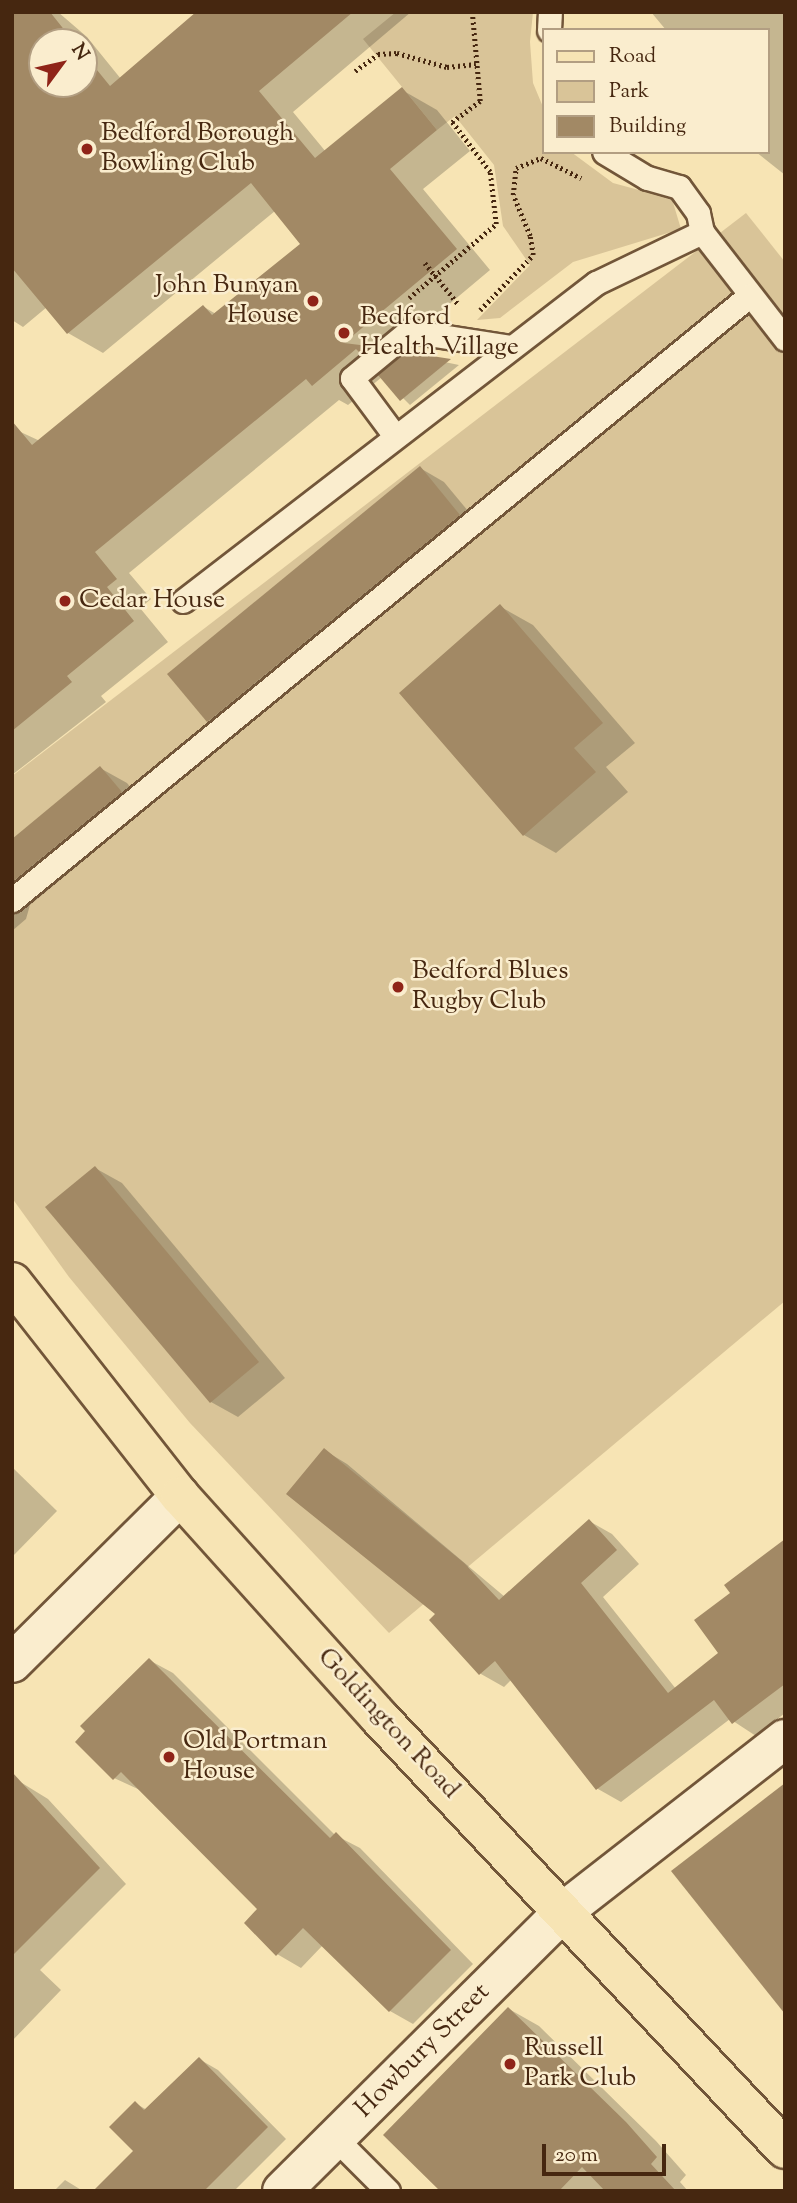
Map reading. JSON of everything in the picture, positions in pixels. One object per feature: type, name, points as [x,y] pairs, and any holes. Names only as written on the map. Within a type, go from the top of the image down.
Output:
[{"type":"main road","name":"Goldington Road","points":[[14,1287],[180,1496],[378,1716],[785,2149]]},
{"type":"street","points":[[12,1663],[180,1496]]},
{"type":"street","name":"Howbury Street","points":[[282,2191],[564,1911],[785,1739]]},
{"type":"lane","points":[[607,154],[647,178],[679,187],[698,213],[702,232],[785,339]]},
{"type":"lane","points":[[183,601],[596,283],[702,232]]},
{"type":"lane","points":[[12,900],[750,295]]},
{"type":"lane","points":[[395,436],[352,378],[409,331],[510,347]]},
{"type":"lane","points":[[335,2138],[388,2191]]},
{"type":"path","points":[[406,300],[496,224],[490,172],[452,122],[480,101],[472,12]]},
{"type":"path","points":[[355,71],[378,54],[397,53],[447,67],[476,64]]},
{"type":"path","points":[[471,320],[533,255],[530,236],[513,195],[516,168],[541,158],[592,184]]},
{"type":"path","points":[[425,263],[464,311]]},
{"type":"green space","points":[[396,12],[533,12],[530,42],[533,83],[542,105],[542,154],[574,154],[613,183],[672,199],[681,229],[573,262],[500,318],[477,320],[530,265],[503,226],[494,165],[455,116],[437,130],[363,39]]},
{"type":"green space","name":"Bedford Blues Rugby Club","points":[[746,213],[785,262],[785,1301],[389,1633],[190,1423],[69,1277],[12,1198],[12,776]]},
{"type":"building","points":[[12,12],[50,12],[63,28],[28,28],[28,98],[98,98],[98,71],[110,86],[196,12],[353,12],[259,91],[315,158],[402,87],[437,130],[390,169],[457,249],[344,343],[368,346],[360,353],[356,349],[312,386],[306,379],[95,552],[117,579],[107,587],[134,621],[67,676],[72,682],[12,731],[12,421],[32,445],[203,305],[212,315],[300,244],[251,183],[67,334],[12,268]]},
{"type":"building","points":[[406,352],[451,359],[400,401],[378,375]]},
{"type":"building","points":[[420,466],[460,515],[207,722],[167,674]]},
{"type":"building","points":[[500,604],[603,723],[574,748],[596,772],[523,836],[399,693]]},
{"type":"building","points":[[100,766],[122,792],[12,882],[12,839]]},
{"type":"building","points":[[95,1166],[259,1362],[210,1403],[45,1207]]},
{"type":"building","points":[[324,1448],[464,1563],[499,1600],[589,1519],[617,1550],[581,1583],[668,1693],[718,1653],[694,1620],[730,1593],[724,1585],[785,1539],[785,1684],[732,1724],[714,1700],[596,1790],[495,1661],[479,1675],[429,1620],[435,1614],[286,1494]]},
{"type":"building","points":[[149,1658],[330,1838],[336,1832],[451,1950],[389,2012],[303,1928],[276,1956],[244,1923],[257,1909],[121,1772],[113,1780],[75,1742],[85,1731],[80,1726]]},
{"type":"building","points":[[12,1772],[100,1868],[12,1956]]},
{"type":"building","points":[[785,1783],[785,2014],[671,1871]]},
{"type":"building","name":"Russell Park Club","points":[[508,2007],[626,2122],[657,2157],[651,2164],[676,2191],[605,2191],[582,2167],[559,2191],[440,2191],[383,2135]]},
{"type":"building","points":[[199,2057],[268,2127],[204,2191],[93,2191],[133,2151],[109,2127],[135,2101],[144,2110]]},
{"type":"place","name":"Bedford Borough Bowling Club","points":[[87,149]]},
{"type":"place","name":"John Bunyan House","points":[[313,301]]},
{"type":"place","name":"Bedford Health Village","points":[[344,333]]},
{"type":"place","name":"Cedar House","points":[[65,601]]},
{"type":"place","name":"Bedford Blues Rugby Club","points":[[398,987]]},
{"type":"place","name":"Old Portman House","points":[[169,1757]]},
{"type":"place","name":"Russell Park Club","points":[[510,2064]]}]
